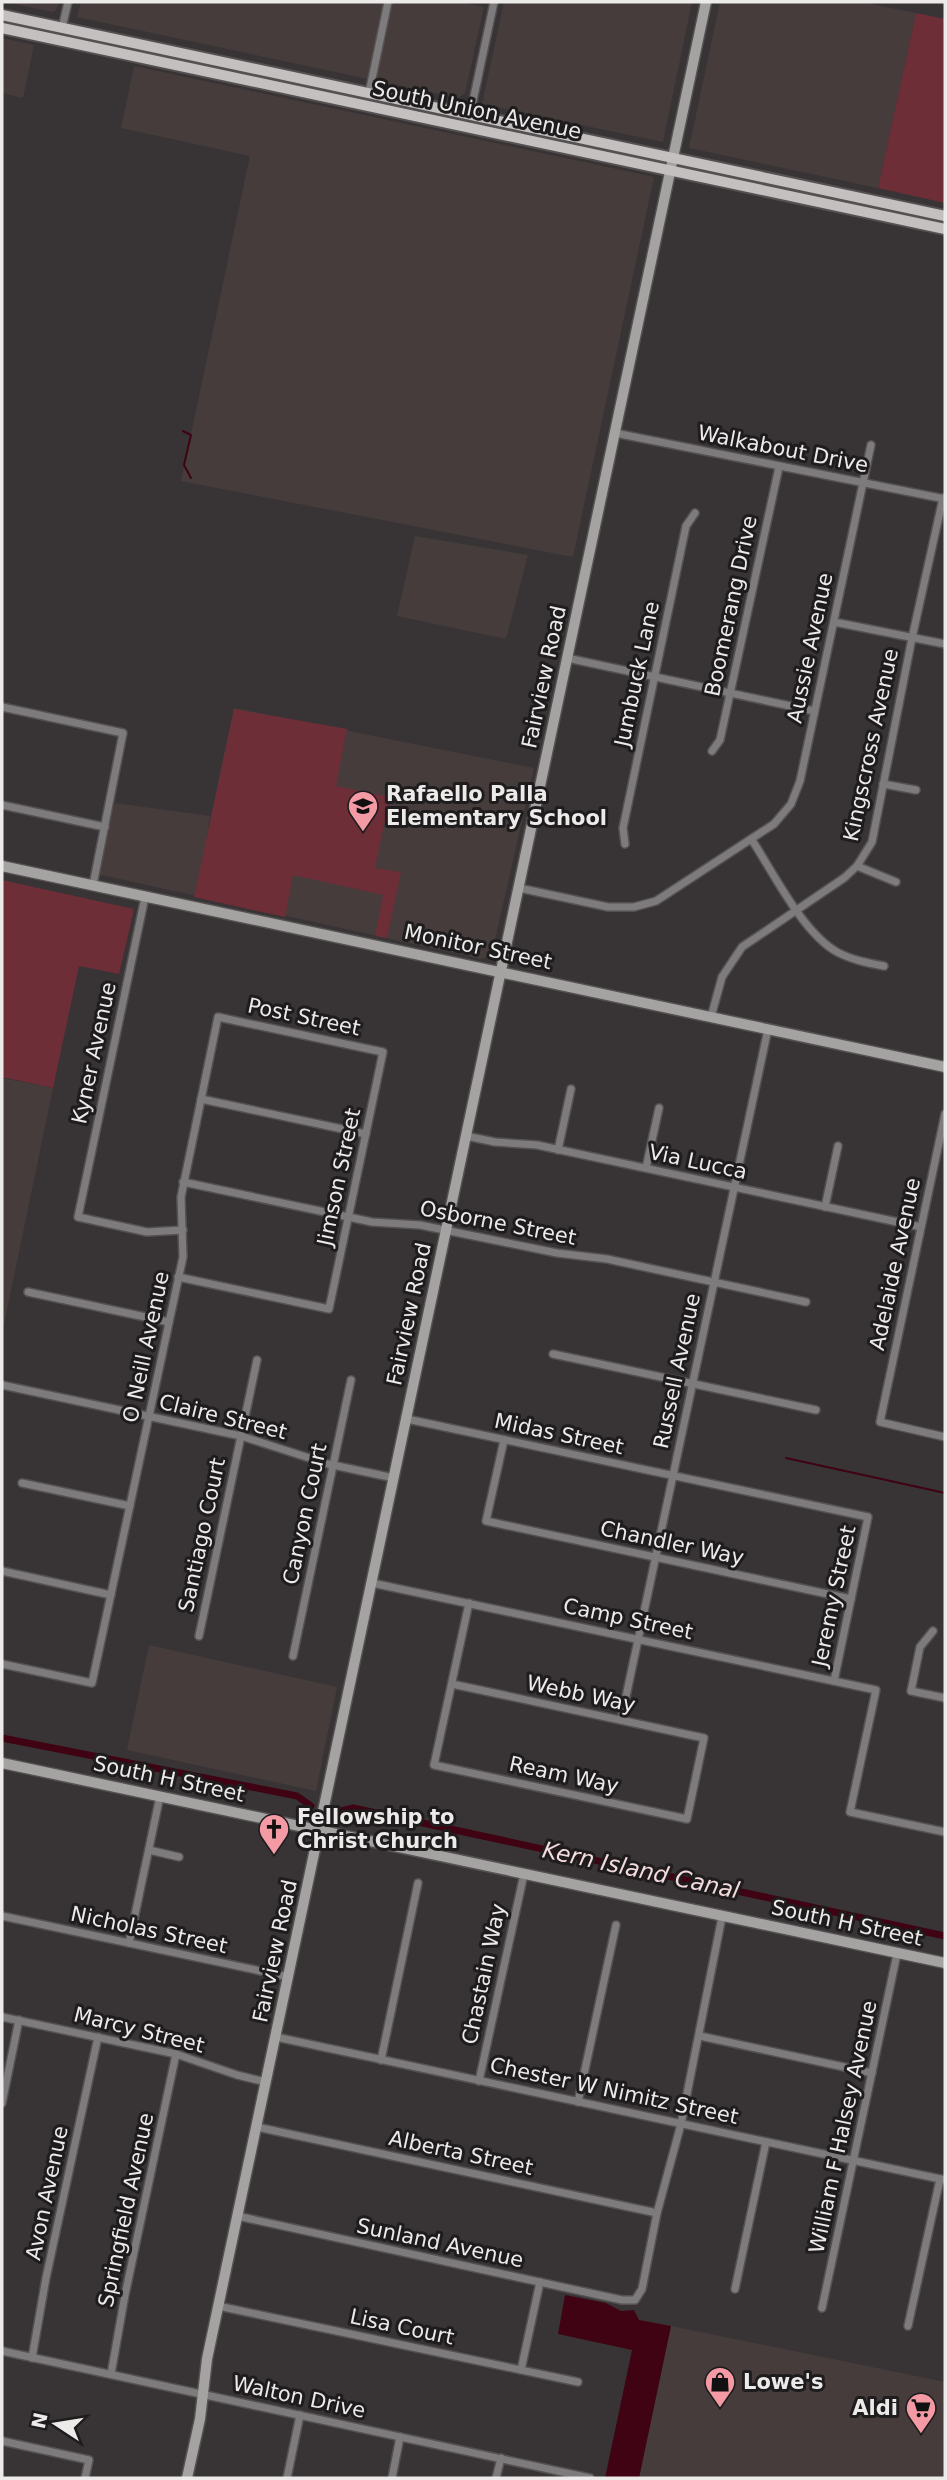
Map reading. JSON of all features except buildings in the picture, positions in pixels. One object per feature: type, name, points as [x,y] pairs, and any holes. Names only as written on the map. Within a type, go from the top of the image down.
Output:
[{"type":"main road","name":"South Union Avenue","points":[[2,15],[945,216]]},
{"type":"main road","points":[[2,22],[51,32],[60,31],[62,28]]},
{"type":"main road","name":"South Union Avenue","points":[[2,28],[945,229]]},
{"type":"main road","points":[[55,39],[57,36],[67,36],[120,46],[140,44]]},
{"type":"main road","points":[[286,89],[306,87],[355,97],[369,93]]},
{"type":"main road","points":[[477,129],[487,126],[539,135],[563,134]]},
{"type":"street","points":[[62,28],[68,2]]},
{"type":"street","points":[[369,93],[388,2]]},
{"type":"street","points":[[470,115],[494,2]]},
{"type":"street","name":"Fairview Road","points":[[187,2478],[218,2306],[706,2]]},
{"type":"street","name":"Walkabout Drive","points":[[615,433],[944,499]]},
{"type":"street","name":"Aussie Avenue","points":[[519,888],[608,907],[646,904],[668,895],[752,840],[783,815],[796,794],[800,781],[871,446]]},
{"type":"street","name":"Boomerang Drive","points":[[712,751],[720,740],[779,467]]},
{"type":"street","name":"Kingscross Avenue","points":[[711,1017],[722,977],[733,957],[752,939],[844,878],[857,866],[872,842],[912,638],[944,499]]},
{"type":"street","name":"Jumbuck Lane","points":[[625,844],[623,828],[686,526],[695,513]]},
{"type":"street","points":[[834,622],[945,644]]},
{"type":"street","points":[[567,658],[814,711]]},
{"type":"street","points":[[2,707],[123,733],[93,885]]},
{"type":"street","points":[[883,783],[916,790]]},
{"type":"street","points":[[2,805],[105,827]]},
{"type":"street","points":[[752,840],[817,936],[849,957],[884,966]]},
{"type":"street","name":"Monitor Street","points":[[2,866],[945,1067]]},
{"type":"street","points":[[857,866],[897,882]]},
{"type":"street","name":"Kyner Avenue","points":[[145,897],[78,1217],[147,1232],[183,1230]]},
{"type":"street","name":"Post Street","points":[[218,1017],[383,1052]]},
{"type":"street","name":"O Neill Avenue","points":[[2,1664],[92,1683],[178,1277],[184,1244],[180,1210],[183,1182],[218,1017]]},
{"type":"street","name":"Russell Avenue","points":[[621,1720],[768,1029]]},
{"type":"street","name":"Jimson Street","points":[[178,1277],[329,1309],[383,1052]]},
{"type":"street","points":[[558,1150],[571,1089]]},
{"type":"street","points":[[201,1100],[366,1134]]},
{"type":"street","points":[[646,1168],[659,1108]]},
{"type":"street","name":"Adelaide Avenue","points":[[945,1114],[880,1422],[945,1437]]},
{"type":"street","name":"Via Lucca","points":[[466,1136],[558,1150],[921,1227]]},
{"type":"street","points":[[825,1206],[838,1146]]},
{"type":"street","points":[[935,1163],[945,1165]]},
{"type":"street","name":"Osborne Street","points":[[183,1182],[372,1222],[420,1225],[557,1253],[607,1259],[806,1302]]},
{"type":"street","points":[[28,1292],[169,1322]]},
{"type":"street","points":[[553,1354],[816,1410]]},
{"type":"street","name":"Santiago Court","points":[[199,1636],[257,1360]]},
{"type":"street","name":"Canyon Court","points":[[293,1656],[351,1380]]},
{"type":"street","name":"Claire Street","points":[[2,1385],[241,1436],[333,1466],[394,1478]]},
{"type":"street","name":"Midas Street","points":[[407,1419],[868,1517]]},
{"type":"street","name":"Chandler Way","points":[[504,1440],[486,1521],[851,1599]]},
{"type":"street","points":[[22,1483],[130,1506]]},
{"type":"street","name":"Jeremy Street","points":[[834,1681],[868,1517]]},
{"type":"street","points":[[2,1571],[111,1595]]},
{"type":"street","name":"Camp Street","points":[[372,1583],[876,1690],[850,1812],[945,1832]]},
{"type":"street","points":[[452,1684],[469,1603]]},
{"type":"street","points":[[933,1631],[920,1647],[911,1691],[945,1698]]},
{"type":"street","name":"Webb Way","points":[[452,1684],[704,1738],[687,1819]]},
{"type":"street","name":"Ream Way","points":[[452,1684],[434,1765],[687,1819]]},
{"type":"street","name":"South H Street","points":[[2,1763],[945,1963]]},
{"type":"street","points":[[129,1943],[160,1796]]},
{"type":"street","points":[[149,1850],[180,1857]]},
{"type":"street","name":"Chastain Way","points":[[479,2081],[524,1874]]},
{"type":"street","points":[[380,2060],[418,1883]]},
{"type":"street","name":"Nicholas Street","points":[[2,1916],[289,1977]]},
{"type":"street","points":[[657,2213],[681,2124],[722,1917]]},
{"type":"street","points":[[578,2102],[616,1925]]},
{"type":"street","name":"William F Halsey Avenue","points":[[822,2308],[897,1954]]},
{"type":"street","name":"Marcy Street","points":[[2,2017],[176,2053],[237,2075],[266,2082]]},
{"type":"street","points":[[2,2103],[19,2020]]},
{"type":"street","points":[[700,2036],[872,2073]]},
{"type":"street","name":"Avon Avenue","points":[[32,2358],[46,2278],[98,2037]]},
{"type":"street","name":"Chester W Nimitz Street","points":[[276,2037],[942,2179]]},
{"type":"street","name":"Springfield Avenue","points":[[111,2374],[176,2053]]},
{"type":"street","name":"Alberta Street","points":[[257,2127],[657,2213]]},
{"type":"street","points":[[735,2289],[766,2142]]},
{"type":"street","points":[[908,2326],[942,2179]]},
{"type":"street","name":"Sunland Avenue","points":[[237,2216],[622,2300],[635,2300],[642,2289],[657,2213]]},
{"type":"street","points":[[521,2370],[540,2282]]},
{"type":"street","name":"Lisa Court","points":[[218,2306],[578,2382]]},
{"type":"street","name":"Walton Drive","points":[[2,2351],[590,2478]]},
{"type":"street","points":[[287,2478],[300,2415]]},
{"type":"street","points":[[392,2478],[400,2437]]},
{"type":"street","points":[[2,2441],[89,2460],[85,2478]]},
{"type":"street","points":[[496,2478],[501,2458]]},
{"type":"shaded area","points":[[6,2],[60,2],[52,12]]},
{"type":"shaded area","points":[[81,2],[459,2],[484,7],[465,93],[458,98],[77,17]]},
{"type":"shaded area","points":[[504,2],[692,2],[663,142],[482,104]]},
{"type":"shaded area","points":[[720,2],[862,2],[916,13],[878,188],[689,148]]},
{"type":"shaded area","points":[[916,13],[945,19],[945,203],[878,188]]},
{"type":"shaded area","points":[[2,38],[34,45],[23,98],[2,93]]},
{"type":"shaded area","points":[[134,66],[654,177],[573,557],[181,481],[250,156],[121,128]]},
{"type":"shaded area","points":[[415,536],[528,555],[506,639],[397,616]]},
{"type":"shaded area","name":"Rafaello Palla Elementary School","points":[[234,708],[534,768],[492,953],[482,959],[97,874],[115,803],[210,816],[206,839]]},
{"type":"shaded area","points":[[234,709],[347,729],[336,786],[390,797],[375,868],[401,872],[387,938],[375,936],[383,895],[293,875],[285,917],[194,897]]},
{"type":"shaded area","points":[[2,880],[134,909],[119,974],[79,966],[53,1088],[2,1077]]},
{"type":"shaded area","points":[[2,1078],[53,1088],[2,1334]]},
{"type":"shaded area","points":[[149,1645],[337,1687],[316,1791],[127,1750]]},
{"type":"shaded area","points":[[565,2295],[606,2303],[621,2311],[634,2310],[639,2320],[671,2326],[639,2478],[605,2478],[632,2350],[558,2334]]},
{"type":"shaded area","points":[[671,2326],[945,2382],[945,2478],[639,2478]]},
{"type":"waterway","points":[[183,431],[191,435],[184,465],[191,478]]},
{"type":"waterway","points":[[786,1458],[945,1493]]},
{"type":"waterway","name":"Kern Island Canal","points":[[2,1738],[297,1796],[311,1806]]},
{"type":"waterway","name":"Kern Island Canal","points":[[337,1812],[353,1808],[945,1936]]},
{"type":"place","name":"Rafaello Palla Elementary School","points":[[363,833]]},
{"type":"place","name":"Fellowship to Christ Church","points":[[274,1856]]},
{"type":"place","name":"Lowe's","points":[[720,2409]]},
{"type":"place","name":"Aldi","points":[[921,2435]]}]
